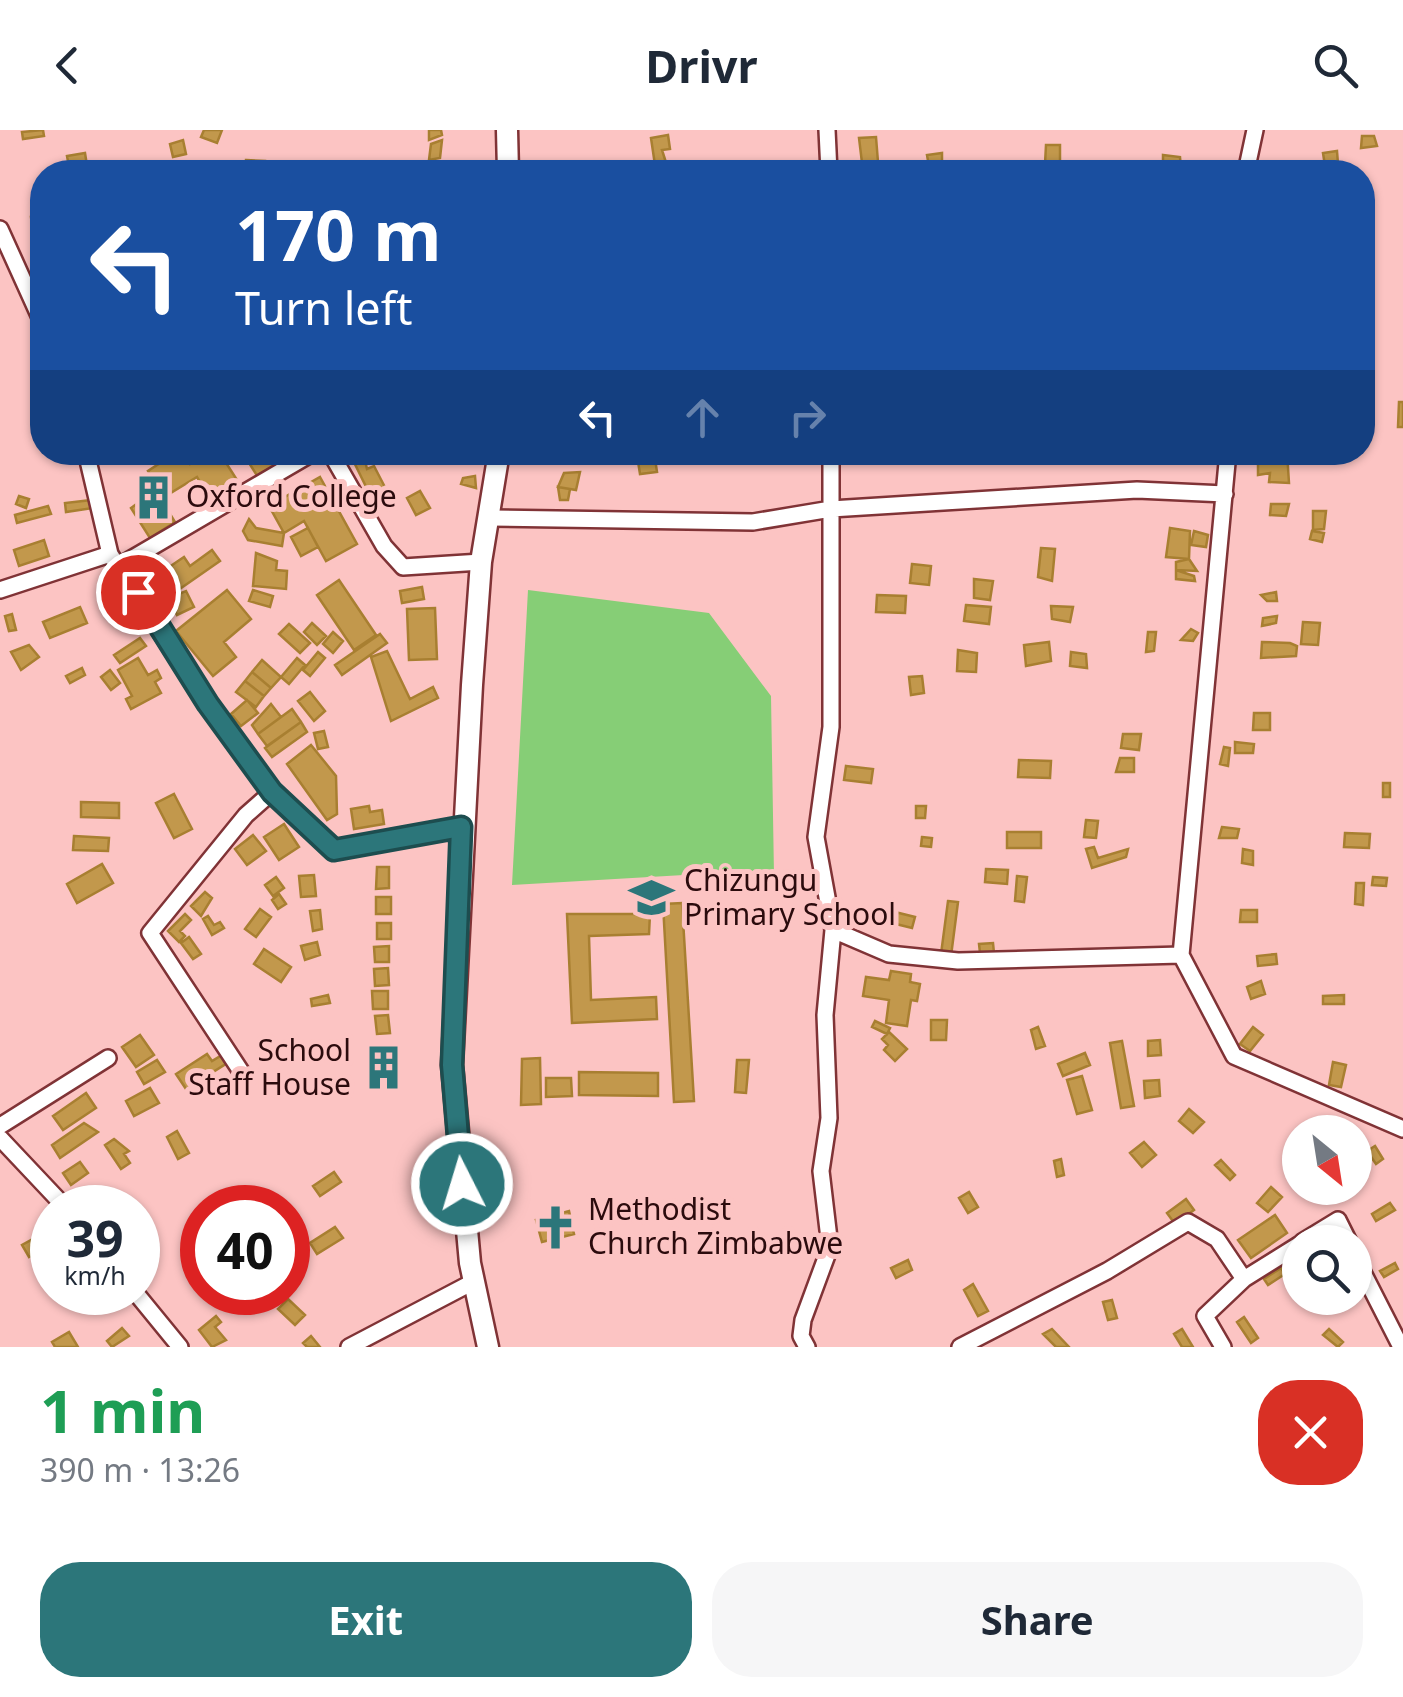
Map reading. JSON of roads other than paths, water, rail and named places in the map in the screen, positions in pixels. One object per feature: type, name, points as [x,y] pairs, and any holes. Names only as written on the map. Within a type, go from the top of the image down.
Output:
[{"type":"street","points":[[508,130],[508,160]]},
{"type":"street","points":[[827,130],[828,160]]},
{"type":"street","points":[[1249,160],[1255,130]]},
{"type":"street","points":[[0,229],[30,295]]},
{"type":"street","points":[[90,465],[115,559],[208,704],[272,792],[334,850],[461,827]]},
{"type":"street","points":[[0,590],[115,559],[290,465]]},
{"type":"street","points":[[337,465],[384,546],[403,568],[482,562]]},
{"type":"street","points":[[488,1347],[473,1282],[452,1065],[461,827],[482,562],[498,465]]},
{"type":"street","points":[[807,1347],[801,1336],[803,1320],[830,1247],[821,1171],[829,1118],[825,1015],[833,930],[816,837],[832,728],[832,465]]},
{"type":"street","points":[[1227,465],[1181,955],[1234,1056],[1403,1129]]},
{"type":"street","points":[[492,518],[754,522],[831,509],[1137,490],[1225,494]]},
{"type":"street","points":[[244,1076],[150,932],[246,815],[272,792]]},
{"type":"street","points":[[833,930],[889,954],[958,961],[1181,955]]},
{"type":"street","points":[[0,1126],[108,1058]]},
{"type":"street","points":[[0,1138],[44,1185]]},
{"type":"street","points":[[960,1347],[1107,1270],[1188,1222],[1217,1239],[1244,1279]]},
{"type":"street","points":[[1223,1347],[1205,1316],[1244,1279],[1282,1255]]},
{"type":"street","points":[[349,1347],[473,1282]]},
{"type":"street","points":[[1372,1291],[1400,1347]]},
{"type":"street","points":[[154,1315],[180,1347]]},
{"type":"place","name":"Oxford College","points":[[153,497]]},
{"type":"place","name":"Chizungu Primary School","points":[[651,898]]},
{"type":"place","name":"School Staff House","points":[[384,1068]]},
{"type":"place","name":"Methodist Church Zimbabwe","points":[[555,1227]]}]
